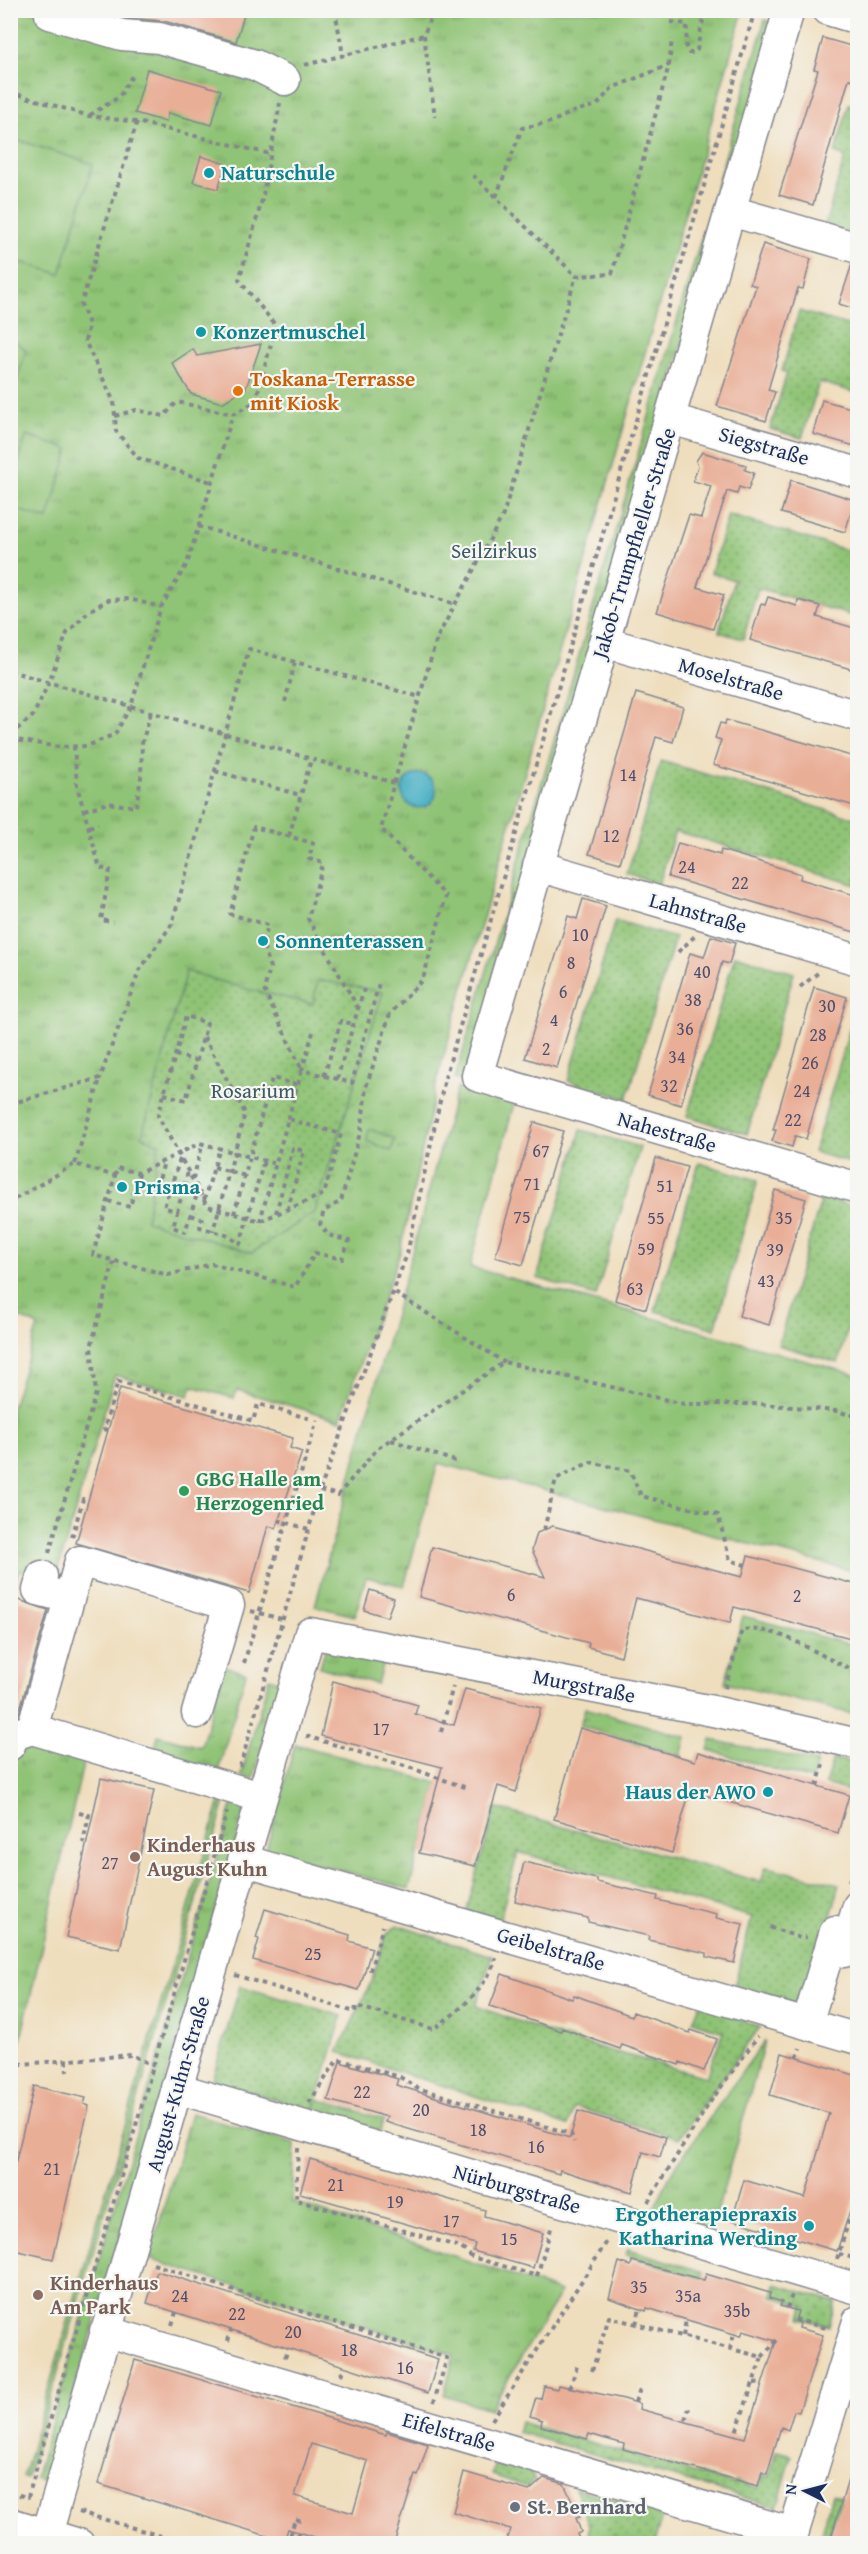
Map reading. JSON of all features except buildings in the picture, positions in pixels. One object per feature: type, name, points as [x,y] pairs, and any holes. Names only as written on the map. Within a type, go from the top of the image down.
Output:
[{"type":"street","name":"Jakob-Trumpfheller-Straße","points":[[477,1076],[672,419],[789,10]]},
{"type":"street","points":[[828,10],[858,19]]},
{"type":"street","points":[[50,14],[122,35],[159,38],[255,65],[285,80]]},
{"type":"street","points":[[731,211],[858,248]]},
{"type":"street","name":"Siegstraße","points":[[672,419],[858,473]]},
{"type":"street","name":"Moselstraße","points":[[604,642],[858,716]]},
{"type":"street","name":"Lahnstraße","points":[[538,866],[858,960]]},
{"type":"street","name":"Nahestraße","points":[[477,1076],[858,1188]]},
{"type":"street","points":[[196,1713],[229,1605],[80,1561],[69,1598],[16,1737],[261,1797]]},
{"type":"street","points":[[44,1570],[38,1590],[69,1598]]},
{"type":"street","name":"Murgstraße","points":[[310,1633],[718,1712],[858,1744]]},
{"type":"street","name":"August-Kuhn-Straße","points":[[46,2534],[310,1633]]},
{"type":"street","name":"Geibelstraße","points":[[243,1860],[858,2039]]},
{"type":"street","points":[[807,2024],[842,1933],[858,1906]]},
{"type":"street","points":[[830,2004],[842,1933]]},
{"type":"street","name":"Nürburgstraße","points":[[176,2088],[628,2221],[842,2275]]},
{"type":"street","points":[[792,2538],[847,2395],[845,2325]]},
{"type":"street","name":"Eifelstraße","points":[[105,2331],[478,2441],[792,2538]]},
{"type":"street","points":[[10,2523],[79,2544]]},
{"type":"path","points":[[335,10],[343,55]]},
{"type":"path","points":[[433,10],[424,35],[435,117]]},
{"type":"path","points":[[671,22],[687,24],[686,47],[689,53],[693,53],[697,50],[702,23],[711,10]]},
{"type":"path","points":[[445,1078],[755,10]]},
{"type":"path","points":[[115,416],[136,410],[164,416],[177,402],[233,414],[255,402],[276,326],[239,280],[262,200],[285,80],[294,68],[424,35]]},
{"type":"path","points":[[473,175],[576,276],[612,274],[669,65],[672,39]]},
{"type":"path","points":[[496,196],[522,128],[551,122],[575,111],[597,105],[612,88],[669,65]]},
{"type":"path","points":[[89,116],[119,97],[132,76]]},
{"type":"path","points":[[10,92],[89,116],[137,122],[270,154]]},
{"type":"path","points":[[137,122],[81,304],[89,324],[85,341],[114,402],[116,431],[138,458],[211,482]]},
{"type":"path","points":[[276,1164],[203,1143],[140,1173],[117,1168],[93,1255],[168,1275],[212,1263],[295,1287],[315,1253],[342,1259],[349,1241],[328,1235],[320,1224],[324,1211],[341,1201],[362,1126],[366,1087],[390,1014],[423,979],[446,896],[381,829],[436,638],[503,515],[576,276]]},
{"type":"path","points":[[10,737],[59,747],[87,746],[115,734],[131,706],[161,607],[187,564],[233,414]]},
{"type":"path","points":[[198,526],[455,604]]},
{"type":"path","points":[[10,737],[33,716],[49,682],[67,633],[89,611],[108,600],[129,599],[161,607]]},
{"type":"path","points":[[10,1202],[75,1164],[100,1078],[139,971],[172,924],[249,649],[420,697]]},
{"type":"path","points":[[285,702],[295,662]]},
{"type":"path","points":[[10,670],[394,783]]},
{"type":"path","points":[[84,810],[108,803],[136,807],[141,777],[142,743],[151,712]]},
{"type":"path","points":[[75,746],[77,786],[88,827],[100,868],[110,870],[101,920],[113,922]]},
{"type":"path","points":[[289,836],[311,760]]},
{"type":"path","points":[[215,771],[300,795]]},
{"type":"path","points":[[88,827],[98,824]]},
{"type":"path","points":[[358,1008],[308,919],[323,863],[309,859],[313,843],[254,827],[230,914],[268,925],[263,944],[270,968],[264,990],[302,1070],[352,1083],[379,983]]},
{"type":"path","points":[[337,1079],[364,989]]},
{"type":"path","points":[[164,1094],[186,1100],[207,1023],[186,1016],[164,1094],[158,1116],[207,1206],[260,1221],[324,1194],[341,1134],[288,1119]]},
{"type":"path","points":[[324,1076],[341,1021],[353,1024]]},
{"type":"path","points":[[260,1221],[313,1032]]},
{"type":"path","points":[[203,1037],[245,1113],[213,1231]]},
{"type":"path","points":[[175,1055],[197,1061]]},
{"type":"path","points":[[10,1104],[100,1078]]},
{"type":"path","points":[[234,1214],[272,1078],[298,1085]]},
{"type":"path","points":[[192,1180],[203,1143]]},
{"type":"path","points":[[204,1201],[220,1148]]},
{"type":"path","points":[[276,1214],[293,1148],[304,1151],[288,1208]]},
{"type":"path","points":[[177,1212],[164,1208],[180,1158]]},
{"type":"path","points":[[157,1187],[164,1161]]},
{"type":"path","points":[[190,1215],[202,1219],[200,1227],[226,1234],[240,1244],[264,1161]]},
{"type":"path","points":[[75,1164],[114,1176]]},
{"type":"path","points":[[214,1167],[245,1176]]},
{"type":"path","points":[[188,1172],[173,1227],[185,1232],[198,1191]]},
{"type":"path","points":[[108,1201],[130,1207],[140,1173]]},
{"type":"path","points":[[137,1182],[170,1191]]},
{"type":"path","points":[[44,1570],[96,1393],[91,1347],[114,1261]]},
{"type":"path","points":[[395,1293],[504,1362],[684,1404],[761,1404],[836,1411],[858,1417]]},
{"type":"path","points":[[320,1490],[338,1495],[378,1448],[504,1362]]},
{"type":"path","points":[[108,1430],[104,1429],[118,1381],[253,1421],[258,1404],[311,1419]]},
{"type":"path","points":[[244,1663],[317,1420]]},
{"type":"path","points":[[390,1440],[458,1462]]},
{"type":"path","points":[[544,1530],[556,1479],[590,1462],[630,1471],[641,1496],[718,1515],[730,1560],[745,1565]]},
{"type":"path","points":[[73,1533],[83,1499],[88,1500]]},
{"type":"path","points":[[278,1520],[308,1529]]},
{"type":"path","points":[[259,1613],[282,1619]]},
{"type":"path","points":[[718,1712],[742,1630],[754,1629],[778,1634],[841,1666],[858,1671]]},
{"type":"path","points":[[441,1732],[459,1662]]},
{"type":"path","points":[[282,1728],[467,1788]]},
{"type":"path","points":[[79,1813],[89,1815],[83,1843]]},
{"type":"path","points":[[370,1971],[390,1902]]},
{"type":"path","points":[[770,1927],[800,1938],[842,1933]]},
{"type":"path","points":[[212,1968],[355,2012],[356,2006],[433,2029],[460,2011],[494,1967],[504,1935]]},
{"type":"path","points":[[478,2441],[710,2102],[773,2014]]},
{"type":"path","points":[[10,2061],[22,2064],[132,2055],[153,2065]]},
{"type":"path","points":[[559,2201],[537,2276],[504,2267],[472,2257],[460,2247],[296,2200],[297,2124],[338,2059],[400,2077],[417,2088],[571,2134],[574,2142]]},
{"type":"path","points":[[66,2060],[67,2072]]},
{"type":"path","points":[[842,2275],[858,2191]]},
{"type":"path","points":[[842,2275],[854,2258]]},
{"type":"path","points":[[149,2275],[153,2264],[447,2358],[427,2426]]},
{"type":"path","points":[[636,2324],[640,2309]]},
{"type":"path","points":[[592,2371],[609,2317],[762,2357]]},
{"type":"path","points":[[795,2319],[845,2325]]},
{"type":"path","points":[[682,2336],[686,2320]]},
{"type":"path","points":[[730,2349],[734,2334]]},
{"type":"path","points":[[735,2435],[762,2357],[778,2339]]},
{"type":"path","points":[[570,2388],[578,2366]]},
{"type":"path","points":[[754,2383],[763,2382]]},
{"type":"path","points":[[635,2402],[640,2389]]},
{"type":"path","points":[[685,2420],[689,2408]]},
{"type":"path","points":[[70,2509],[188,2544]]},
{"type":"path","points":[[289,2544],[295,2518],[303,2521]]},
{"type":"path","points":[[289,2544],[301,2530]]},
{"type":"path","points":[[253,2544],[255,2538],[273,2544]]},
{"type":"green space","name":"Seilzirkus","points":[[11,11],[743,11],[438,1076],[400,1253],[340,1420],[237,1390],[234,1398],[192,1386],[189,1396],[115,1375],[55,1580],[19,1570],[11,1598],[11,1410],[38,1326],[11,1314]]},
{"type":"green space","points":[[765,20],[775,24],[468,1082],[455,1079]]},
{"type":"green space","points":[[849,104],[857,106],[857,235],[825,225],[845,157],[835,153]]},
{"type":"green space","points":[[11,138],[93,164],[60,274],[11,259]]},
{"type":"green space","points":[[799,311],[858,328],[857,393],[819,382],[802,438],[770,429],[787,373],[782,371]]},
{"type":"green space","points":[[11,338],[26,350],[11,401]]},
{"type":"green space","points":[[26,436],[69,449],[48,519],[11,508],[11,489]]},
{"type":"green space","points":[[728,515],[857,553],[857,617],[758,588],[743,639],[719,632],[734,580],[711,573]]},
{"type":"green space","points":[[661,761],[857,819],[857,885],[675,831],[659,884],[627,874]]},
{"type":"green space","points":[[615,920],[675,938],[627,1099],[568,1081]]},
{"type":"green space","points":[[735,955],[794,973],[747,1134],[687,1116]]},
{"type":"green space","name":"Rosarium","points":[[186,971],[247,989],[313,1004],[318,980],[383,992],[315,1212],[252,1253],[146,1221],[159,1144],[142,1136]]},
{"type":"green space","points":[[857,1004],[857,1165],[814,1152]]},
{"type":"green space","points":[[457,1088],[514,1104],[470,1267],[857,1375],[857,1572],[438,1463],[404,1586],[366,1577],[355,1616],[315,1606]]},
{"type":"green space","points":[[369,1129],[395,1139],[391,1151],[367,1141]]},
{"type":"green space","points":[[581,1130],[640,1147],[596,1296],[537,1278]]},
{"type":"green space","points":[[699,1163],[758,1180],[715,1329],[655,1311]]},
{"type":"green space","points":[[822,1197],[857,1208],[857,1296],[838,1363],[778,1345]]},
{"type":"green space","points":[[743,1616],[857,1646],[857,1715],[725,1683]]},
{"type":"green space","points":[[325,1649],[383,1661],[377,1684],[320,1667]]},
{"type":"green space","points":[[224,1666],[246,1673],[217,1775],[153,1756],[158,1735],[201,1747]]},
{"type":"green space","points":[[269,1678],[282,1682],[253,1779],[241,1776]]},
{"type":"green space","points":[[585,1708],[686,1737],[681,1756],[580,1726]]},
{"type":"green space","points":[[711,1740],[817,1762],[812,1780],[708,1750]]},
{"type":"green space","points":[[26,1742],[84,1760],[17,2056],[10,2055],[10,1762]]},
{"type":"green space","points":[[295,1744],[438,1783],[409,1889],[266,1850]]},
{"type":"green space","points":[[833,1759],[857,1763],[857,1794],[825,1784]]},
{"type":"green space","points":[[221,1797],[226,1798],[27,2478],[23,2476]]},
{"type":"green space","points":[[233,1802],[246,1805],[48,2483],[35,2479]]},
{"type":"green space","points":[[495,1808],[761,1882],[766,1867],[840,1884],[805,2007],[734,1987],[752,1917],[518,1852],[499,1922],[466,1913]]},
{"type":"green space","points":[[397,1925],[492,1956],[476,2006],[561,2037],[706,2077],[723,2032],[693,2021],[700,2004],[760,2027],[679,2138],[575,2107],[568,2126],[338,2052],[372,1980],[386,1935]]},
{"type":"green space","points":[[240,1986],[342,2016],[314,2111],[212,2080]]},
{"type":"green space","points":[[765,2040],[712,2230],[651,2214],[673,2170]]},
{"type":"green space","points":[[317,2099],[384,2119],[381,2131],[314,2111]]},
{"type":"green space","points":[[191,2113],[295,2143],[292,2202],[561,2292],[490,2409],[444,2395],[454,2355],[149,2259]]},
{"type":"green space","points":[[628,2249],[704,2272],[702,2278],[626,2255]]},
{"type":"green space","points":[[775,2284],[836,2302],[829,2326],[801,2318],[804,2306],[772,2296]]},
{"type":"green space","points":[[520,2422],[734,2484],[735,2481],[759,2489],[763,2475],[769,2477],[776,2451],[792,2455],[777,2507],[517,2432]]},
{"type":"green space","points":[[496,2461],[530,2471],[534,2479],[527,2487],[492,2475]]},
{"type":"green space","points":[[575,2488],[663,2514],[654,2543],[588,2543],[589,2525]]},
{"type":"green space","points":[[832,2494],[841,2497],[827,2543],[818,2543]]},
{"type":"water","points":[[419,774],[431,779],[436,791],[431,803],[419,808],[407,803],[402,791],[407,779]]},
{"type":"place","name":"Naturschule","points":[[209,173]]},
{"type":"place","name":"Konzertmuschel","points":[[201,332]]},
{"type":"place","name":"Toskana-Terrasse mit Kiosk","points":[[238,391]]},
{"type":"place","name":"Sonnenterassen","points":[[263,941]]},
{"type":"place","name":"Prisma","points":[[122,1187]]},
{"type":"place","name":"GBG Halle am Herzogenried","points":[[184,1491]]},
{"type":"place","name":"Haus der AWO","points":[[768,1792]]},
{"type":"place","name":"Kinderhaus August Kuhn","points":[[135,1857]]},
{"type":"place","name":"Ergotherapiepraxis Katharina Werding","points":[[809,2226]]},
{"type":"place","name":"Kinderhaus Am Park","points":[[38,2295]]},
{"type":"place","name":"St. Bernhard","points":[[515,2507]]}]
